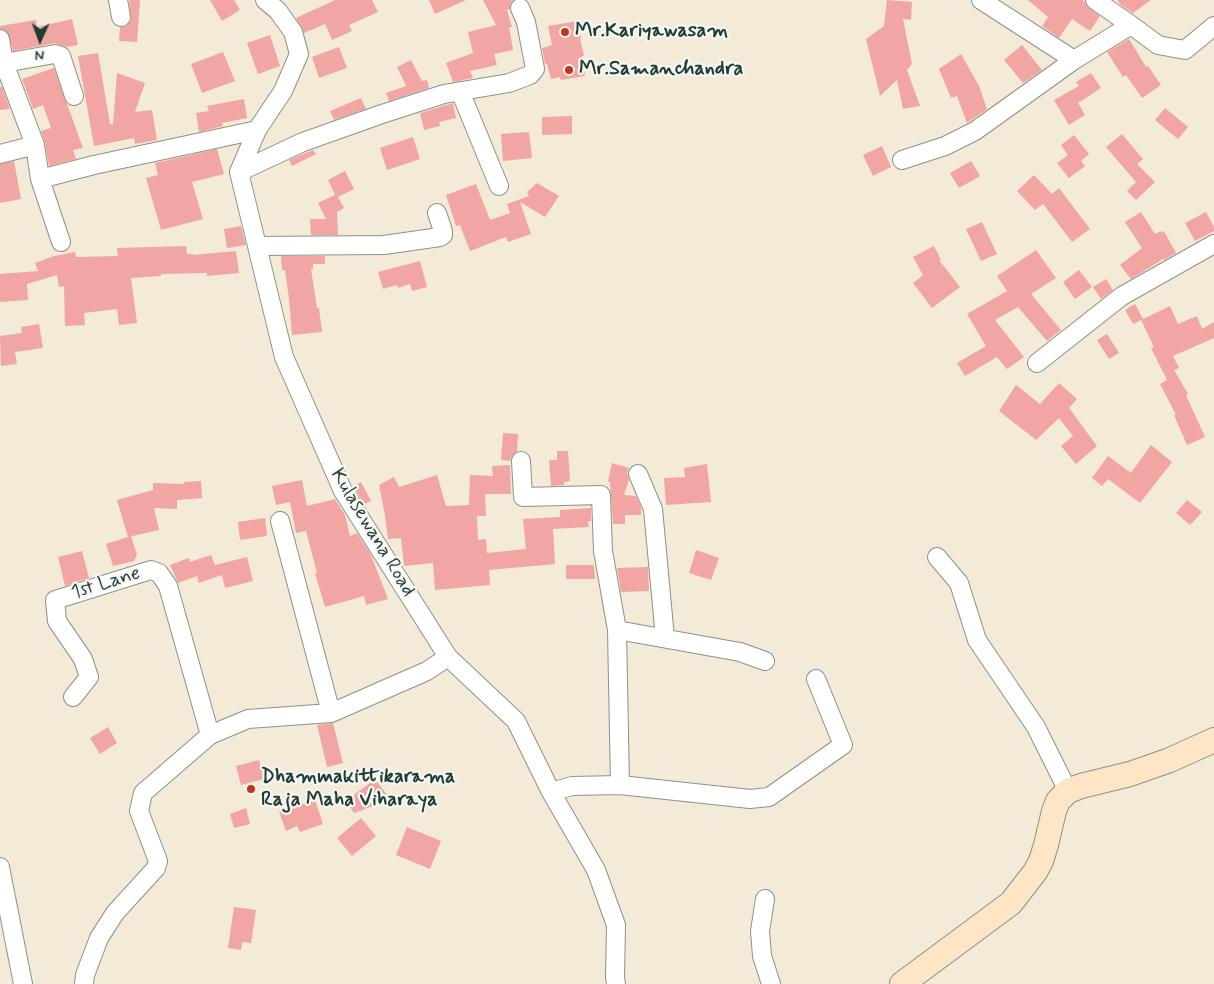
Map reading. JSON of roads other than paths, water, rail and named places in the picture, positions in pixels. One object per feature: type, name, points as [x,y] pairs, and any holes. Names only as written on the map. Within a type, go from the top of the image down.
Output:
[{"type":"street","points":[[239,172],[257,130],[283,91],[299,54],[292,32],[278,11],[266,0]]},
{"type":"street","points":[[981,0],[1074,60]]},
{"type":"street","points":[[1095,0],[1132,25],[1158,46],[1185,50],[1214,26]]},
{"type":"street","points":[[239,172],[303,142],[382,114],[452,92],[509,82],[530,75],[534,69],[526,22],[520,8]]},
{"type":"street","points":[[902,160],[945,146],[975,131],[1074,60],[1132,25]]},
{"type":"street","points":[[0,39],[4,62],[35,145],[40,179],[61,242]]},
{"type":"street","points":[[4,62],[55,54],[61,56],[74,96]]},
{"type":"street","points":[[452,92],[499,186]]},
{"type":"street","points":[[40,179],[94,165],[257,130]]},
{"type":"street","points":[[0,154],[35,145]]},
{"type":"street","name":"Kulasewana Road","points":[[239,172],[284,357],[343,491],[448,657],[516,721],[550,792],[596,870],[616,925],[616,984]]},
{"type":"street","points":[[257,246],[384,245],[440,237],[443,231],[437,213]]},
{"type":"street","points":[[1037,363],[1122,296],[1214,244]]},
{"type":"street","points":[[521,461],[523,497],[601,495],[603,551],[617,630],[620,785]]},
{"type":"street","points":[[638,474],[653,509],[665,638]]},
{"type":"street","points":[[280,521],[330,714]]},
{"type":"street","points":[[937,557],[959,582],[977,640],[1036,726],[1068,791]]},
{"type":"street","name":"1st Lane","points":[[73,697],[89,677],[83,659],[57,621],[55,600],[150,570],[159,573],[168,586],[210,735]]},
{"type":"street","points":[[617,630],[740,652],[764,661]]},
{"type":"street","points":[[84,984],[85,975],[99,938],[115,913],[156,868],[158,861],[139,811],[143,793],[210,735],[248,719],[330,714],[427,671],[448,657]]},
{"type":"street","points":[[550,792],[572,786],[620,785],[750,799],[769,797],[843,745],[816,679]]},
{"type":"street","points":[[902,984],[1011,903],[1035,872],[1041,861],[1054,811],[1058,801],[1068,791],[1170,760],[1214,740]]},
{"type":"street","points":[[0,867],[23,984]]},
{"type":"street","points":[[765,899],[760,931],[762,956],[771,984]]},
{"type":"place","name":"Mr.Kariyawasam","points":[[565,32]]},
{"type":"place","name":"Mr.Samanchandra","points":[[569,70]]},
{"type":"place","name":"Dhammakittikarama Raja Maha Viharaya","points":[[251,789]]}]
